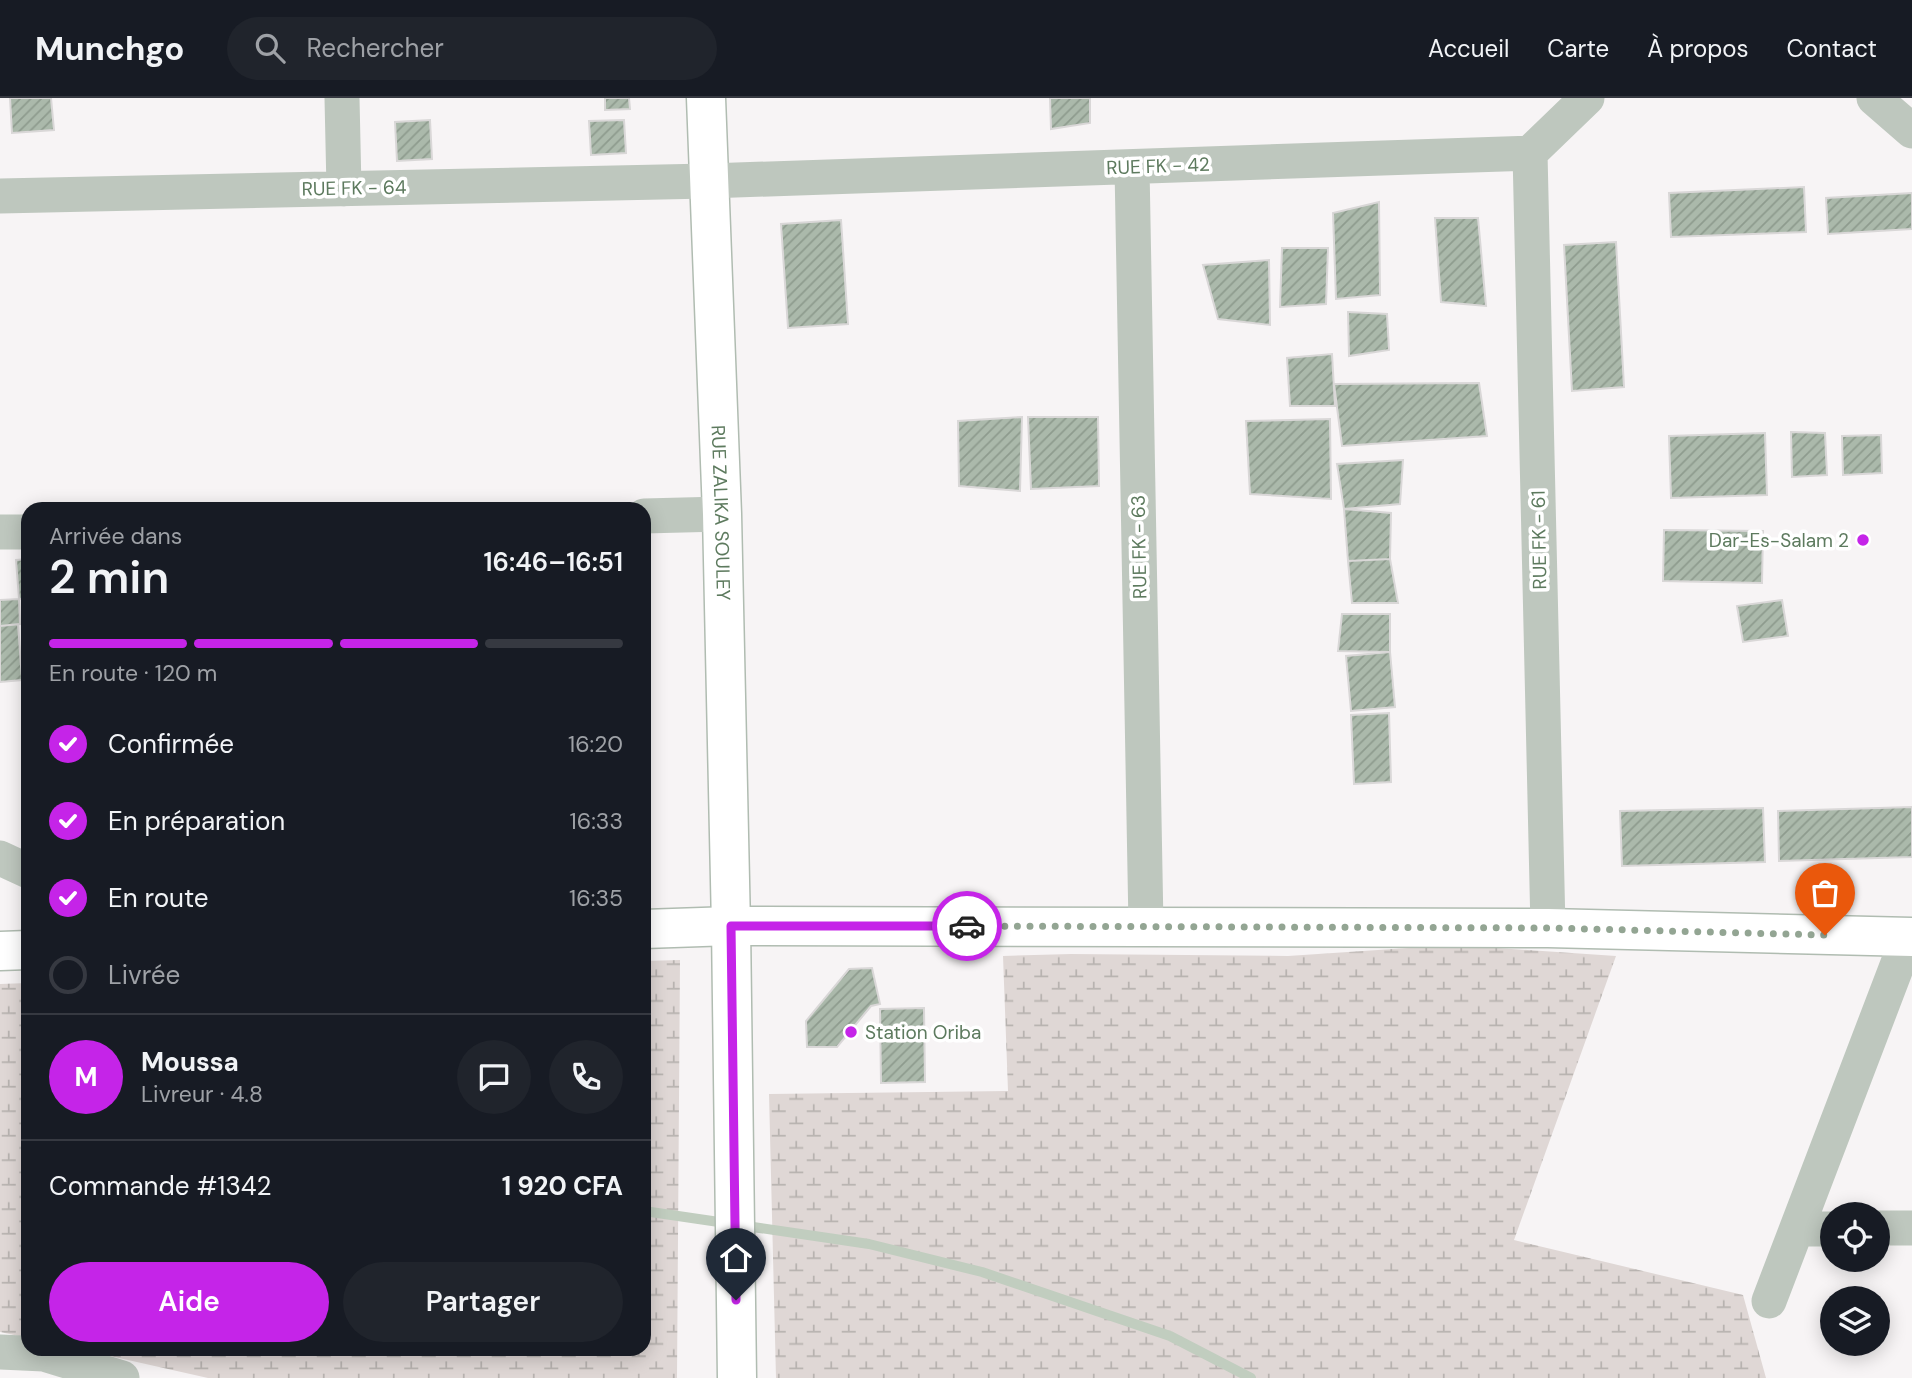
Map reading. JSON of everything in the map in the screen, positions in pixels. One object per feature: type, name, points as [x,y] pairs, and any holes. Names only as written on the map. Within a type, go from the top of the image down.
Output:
[{"type":"main road","name":"RUE ZALIKA SOULEY","points":[[705,98],[722,514],[737,1378]]},
{"type":"main road","points":[[651,929],[731,926],[1548,928],[1910,937]]},
{"type":"main road","points":[[0,951],[21,950]]},
{"type":"street","points":[[342,98],[344,189]]},
{"type":"street","points":[[1530,153],[1587,98]]},
{"type":"street","points":[[1874,98],[1912,131]]},
{"type":"street","name":"RUE FK - 42","points":[[708,181],[1530,153]]},
{"type":"street","name":"RUE FK - 61","points":[[1530,153],[1548,928]]},
{"type":"street","name":"RUE FK - 63","points":[[1132,167],[1146,926]]},
{"type":"street","name":"RUE FK - 64","points":[[0,196],[708,181]]},
{"type":"street","points":[[651,516],[722,514]]},
{"type":"street","points":[[0,532],[21,531]]},
{"type":"street","points":[[0,858],[21,868]]},
{"type":"street","points":[[1769,1301],[1910,937]]},
{"type":"street","points":[[1890,1228],[1912,1228]]},
{"type":"street","points":[[1798,1230],[1820,1229]]},
{"type":"street","points":[[0,1352],[21,1353]]},
{"type":"street","points":[[50,1356],[122,1378]]},
{"type":"green space","points":[[1453,945],[1616,956],[1514,1240],[1743,1295],[1766,1378],[776,1378],[769,1094],[1008,1091],[1003,956],[1288,956]]},
{"type":"green space","points":[[680,960],[677,1378],[208,1378],[110,1356],[651,1356],[651,961]]},
{"type":"green space","points":[[21,983],[21,1336],[0,1332],[0,984]]},
{"type":"building","points":[[10,98],[51,98],[54,130],[12,133]]},
{"type":"building","points":[[605,98],[629,98],[630,109],[605,110]]},
{"type":"building","points":[[1050,98],[1090,98],[1090,123],[1051,129]]},
{"type":"building","points":[[430,120],[432,159],[397,161],[395,122]]},
{"type":"building","points":[[624,120],[626,153],[591,155],[589,121]]},
{"type":"building","points":[[1804,187],[1806,232],[1671,237],[1669,193]]},
{"type":"building","points":[[1912,193],[1912,229],[1828,234],[1826,198]]},
{"type":"building","points":[[1379,202],[1380,295],[1336,299],[1333,213]]},
{"type":"building","points":[[1435,218],[1478,218],[1486,306],[1441,302]]},
{"type":"building","points":[[841,220],[848,324],[788,328],[781,224]]},
{"type":"building","points":[[1616,242],[1624,387],[1572,391],[1564,245]]},
{"type":"building","points":[[1282,248],[1328,248],[1326,304],[1280,307]]},
{"type":"building","points":[[1269,260],[1270,325],[1218,319],[1203,265]]},
{"type":"building","points":[[1348,312],[1387,314],[1389,350],[1349,356]]},
{"type":"building","points":[[1332,354],[1335,406],[1290,406],[1287,358]]},
{"type":"building","points":[[1479,383],[1487,436],[1342,446],[1334,384]]},
{"type":"building","points":[[1022,417],[1020,491],[959,486],[958,421]]},
{"type":"building","points":[[1028,417],[1098,417],[1099,486],[1031,489]]},
{"type":"building","points":[[1330,419],[1331,499],[1250,494],[1246,421]]},
{"type":"building","points":[[1791,432],[1825,433],[1827,475],[1792,477]]},
{"type":"building","points":[[1765,433],[1767,495],[1671,498],[1669,436]]},
{"type":"building","points":[[1881,435],[1882,473],[1843,475],[1842,436]]},
{"type":"building","points":[[1403,460],[1400,504],[1344,509],[1337,464]]},
{"type":"building","points":[[1344,509],[1391,513],[1390,559],[1348,561]]},
{"type":"building","points":[[1664,530],[1763,531],[1762,583],[1663,581]]},
{"type":"building","points":[[1390,559],[1398,603],[1352,603],[1348,561]]},
{"type":"building","points":[[16,560],[21,560],[19,599]]},
{"type":"building","points":[[19,599],[20,624],[0,626],[0,600]]},
{"type":"building","points":[[1782,600],[1788,636],[1743,642],[1737,606]]},
{"type":"building","points":[[1342,614],[1390,614],[1390,652],[1338,651]]},
{"type":"building","points":[[18,624],[21,680],[0,682],[0,626]]},
{"type":"building","points":[[1390,652],[1395,707],[1351,711],[1346,656]]},
{"type":"building","points":[[1389,713],[1391,782],[1354,784],[1351,715]]},
{"type":"building","points":[[1912,807],[1912,857],[1779,861],[1778,811]]},
{"type":"building","points":[[1763,808],[1765,862],[1622,866],[1620,811]]},
{"type":"building","points":[[872,968],[880,1004],[871,1006],[837,1047],[807,1047],[806,1021],[849,969]]},
{"type":"building","points":[[924,1008],[925,1082],[881,1083],[880,1009]]},
{"type":"waterway","points":[[651,1212],[869,1244],[982,1272],[1170,1336],[1251,1378]]},
{"type":"way so far","points":[[967,926],[1548,928],[1825,935]]},
{"type":"place","name":"Dar-Es-Salam 2","points":[[1863,540]]},
{"type":"place","name":"Station Oriba","points":[[851,1032]]},
{"type":"route","points":[[736,1300],[731,926],[967,926]]}]
